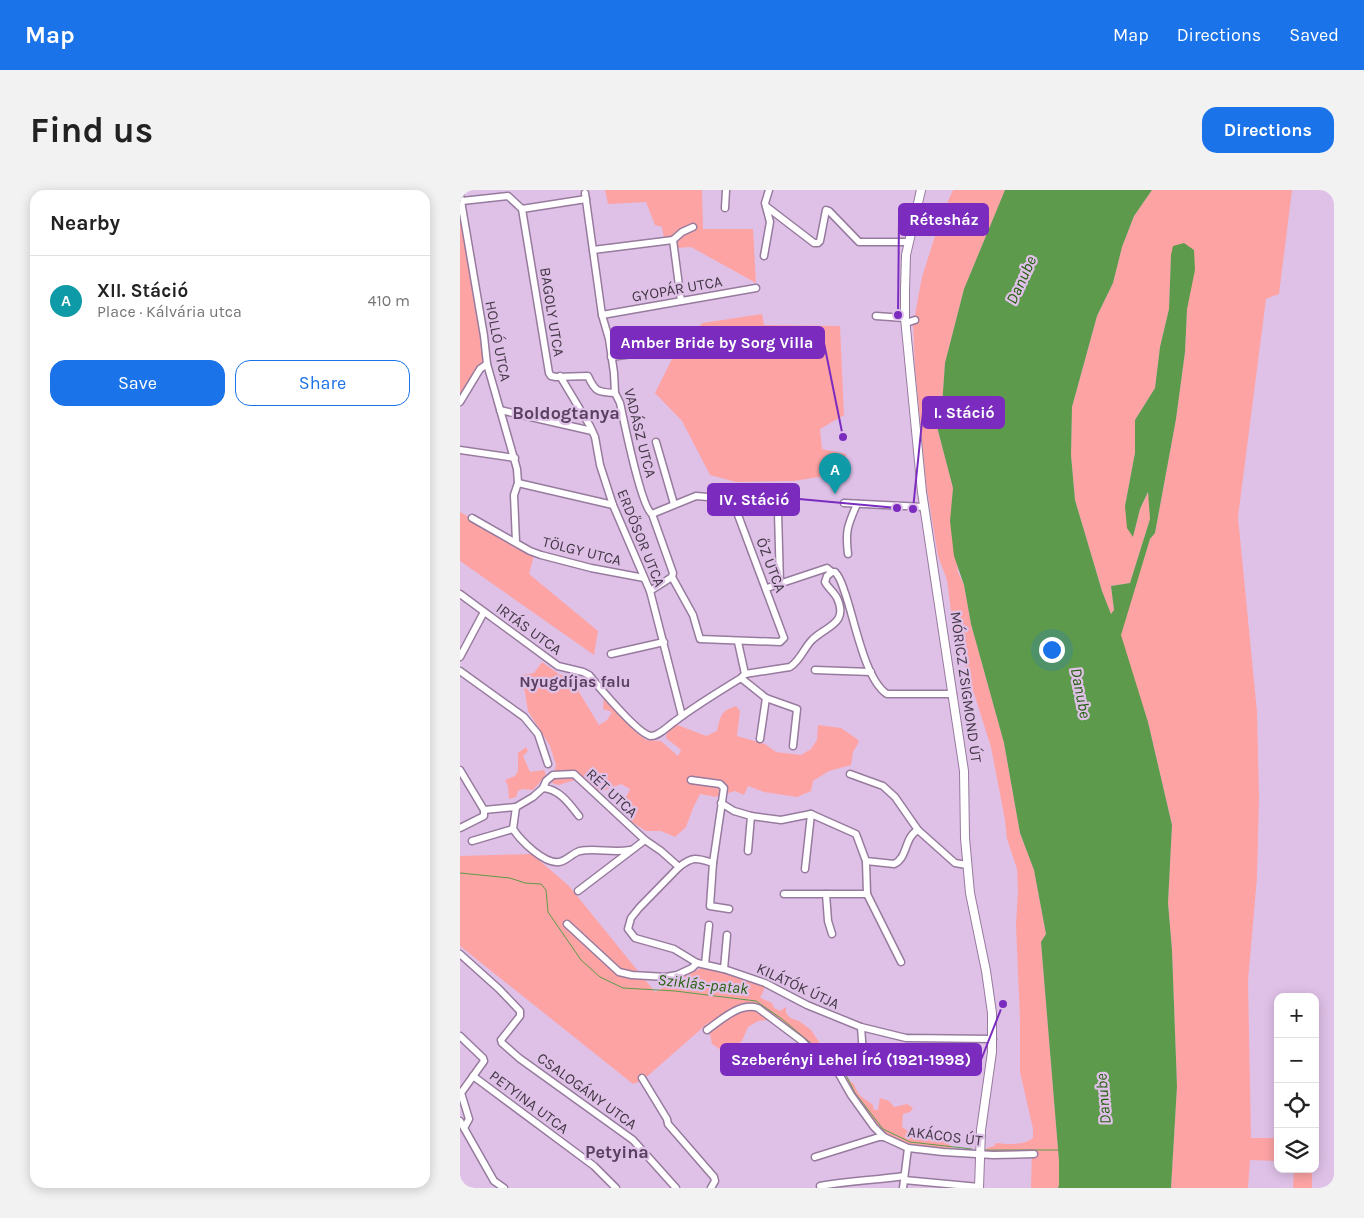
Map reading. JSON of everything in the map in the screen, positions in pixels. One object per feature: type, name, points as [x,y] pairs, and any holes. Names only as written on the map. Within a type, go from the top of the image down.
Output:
[{"type":"main road","name":"MÓRICZ ZSIGMOND ÚT","points":[[922,190],[909,242],[905,269],[906,320],[924,507],[954,694],[964,771],[967,865],[970,894],[990,992],[993,1039],[980,1154],[979,1187]]},
{"type":"street","points":[[725,208],[726,190]]},
{"type":"street","points":[[764,256],[770,222],[765,198],[769,190]]},
{"type":"street","points":[[461,198],[508,196],[522,209]]},
{"type":"street","name":"VADÁSZ UTCA","points":[[522,209],[586,196],[602,315],[611,357],[615,393],[620,403],[640,488],[648,512],[652,514],[673,573],[672,577],[693,615],[700,639],[738,642]]},
{"type":"street","name":"HOLLÓ UTCA","points":[[461,198],[487,364],[518,469],[518,483],[514,495],[516,542]]},
{"type":"street","points":[[767,207],[814,243],[818,244],[826,210],[859,242],[909,242]]},
{"type":"street","name":"BAGOLY UTCA","points":[[522,209],[549,373],[551,376],[588,376],[593,387],[599,392],[615,393]]},
{"type":"street","points":[[593,250],[673,240],[682,232],[693,227]]},
{"type":"street","points":[[673,240],[681,301]]},
{"type":"street","name":"GYOPÁR UTCA","points":[[602,315],[756,288]]},
{"type":"street","points":[[876,316],[914,320]]},
{"type":"street","points":[[611,357],[668,350]]},
{"type":"street","points":[[460,402],[480,369],[487,364]]},
{"type":"street","name":"ERDŐSOR UTCA","points":[[560,376],[592,431],[600,465],[613,505],[650,591],[682,716]]},
{"type":"street","points":[[500,410],[592,431]]},
{"type":"street","points":[[652,514],[674,504],[656,442]]},
{"type":"street","points":[[460,450],[515,458]]},
{"type":"street","points":[[518,483],[613,505]]},
{"type":"street","name":"ŐZ UTCA","points":[[674,504],[696,496],[732,499],[767,588],[784,638],[780,642],[738,642]]},
{"type":"street","points":[[844,503],[924,507]]},
{"type":"street","points":[[848,554],[847,529],[857,504]]},
{"type":"street","points":[[778,512],[780,584]]},
{"type":"street","name":"TÖLGY UTCA","points":[[472,518],[541,555],[591,568],[644,578]]},
{"type":"street","points":[[767,588],[827,568],[835,572],[839,576],[849,604],[859,642],[879,687],[887,694],[954,694]]},
{"type":"street","points":[[682,716],[743,676],[790,667],[795,664],[813,639],[836,622],[840,613],[835,595],[826,582],[827,576],[832,572]]},
{"type":"street","points":[[650,591],[672,577]]},
{"type":"street","name":"IRTÁS UTCA","points":[[460,595],[558,666],[589,675],[637,728],[652,736],[682,716]]},
{"type":"street","points":[[460,657],[484,612]]},
{"type":"street","points":[[611,654],[664,642]]},
{"type":"street","points":[[738,642],[743,676],[766,698],[797,709],[793,746]]},
{"type":"street","points":[[815,670],[871,672]]},
{"type":"street","points":[[460,671],[524,717],[538,734],[548,764]]},
{"type":"street","points":[[760,739],[766,698]]},
{"type":"street","points":[[460,770],[484,810],[484,816],[460,828]]},
{"type":"street","name":"RÉT UTCA","points":[[484,810],[516,807],[533,797],[543,788],[546,781],[553,774],[574,774],[645,840]]},
{"type":"street","points":[[850,774],[883,786],[895,797],[918,830],[955,863],[967,865]]},
{"type":"street","points":[[690,780],[720,784],[724,788],[713,863],[710,906],[729,909]]},
{"type":"street","points":[[543,788],[551,788],[566,800],[579,816]]},
{"type":"street","points":[[721,803],[734,811],[751,816],[781,820],[811,814],[856,834],[866,861],[868,894],[901,962]]},
{"type":"street","points":[[516,807],[513,829],[520,840],[532,850],[551,861],[563,861],[578,851],[617,852],[630,850]]},
{"type":"street","points":[[805,869],[811,814]]},
{"type":"street","points":[[748,851],[751,816]]},
{"type":"street","points":[[472,841],[513,829]]},
{"type":"street","points":[[866,861],[894,864],[898,862],[901,860],[909,838],[913,832],[918,830]]},
{"type":"street","points":[[578,891],[645,840],[679,867]]},
{"type":"street","points":[[568,924],[619,972],[632,975],[677,975],[692,968],[697,963],[674,949],[635,938],[628,929],[631,918],[679,867],[688,860],[693,859],[713,863]]},
{"type":"street","points":[[784,894],[868,894]]},
{"type":"street","points":[[826,894],[828,921],[832,934]]},
{"type":"street","points":[[705,964],[708,925]]},
{"type":"street","points":[[724,969],[727,936]]},
{"type":"street","name":"CSALOGÁNY UTCA","points":[[460,954],[520,1011],[520,1016],[501,1040],[502,1043],[519,1058],[633,1140],[676,1188]]},
{"type":"street","name":"KILÁTÓK ÚTJA","points":[[697,963],[724,969],[765,983],[807,1005],[861,1027],[906,1038],[993,1039]]},
{"type":"street","name":"AKÁCOS ÚT","points":[[707,1030],[744,1007],[752,1006],[758,1008],[802,1041],[818,1056],[836,1067],[850,1095],[874,1127],[884,1137],[908,1148],[980,1154],[1034,1154]]},
{"type":"street","points":[[861,1027],[863,1054]]},
{"type":"street","points":[[460,1036],[484,1061],[461,1093],[469,1118],[464,1128]]},
{"type":"street","name":"PETYINA UTCA","points":[[473,1076],[594,1166],[616,1188]]},
{"type":"street","points":[[642,1078],[667,1119],[668,1124]]},
{"type":"street","points":[[661,1117],[714,1176],[711,1188]]},
{"type":"street","points":[[460,1121],[494,1181],[504,1188]]},
{"type":"street","points":[[815,1157],[884,1137]]},
{"type":"street","points":[[903,1188],[908,1148]]},
{"type":"street","points":[[820,1186],[856,1180],[871,1181],[904,1178],[979,1187]]},
{"type":"shaded area","points":[[605,190],[702,190],[703,229],[753,229],[756,283],[691,247],[676,248],[664,239],[662,227],[655,225],[646,202],[608,204]]},
{"type":"shaded area","points":[[953,190],[1005,190],[964,289],[945,363],[942,406],[936,423],[953,488],[952,503],[958,572],[964,585],[971,624],[1004,743],[1020,833],[1034,870],[1046,934],[1041,942],[1059,1161],[1058,1188],[1031,1188],[1032,1149],[1027,1152],[986,1152],[987,1148],[994,1146],[996,1143],[1015,1144],[1029,1141],[1033,1138],[1033,1129],[1020,1072],[1016,925],[1017,869],[1007,839],[991,747],[952,619],[947,580],[938,556],[926,483],[915,367],[913,325],[922,277],[942,214]]},
{"type":"shaded area","points":[[1152,190],[1292,190],[1279,294],[1266,299],[1238,517],[1257,712],[1259,797],[1257,877],[1248,981],[1251,1138],[1274,1138],[1274,1161],[1250,1160],[1248,1188],[1171,1188],[1177,1086],[1172,950],[1168,903],[1172,825],[1148,722],[1120,635],[1150,539],[1155,533],[1176,419],[1185,352],[1187,309],[1171,255],[1169,309],[1160,347],[1155,388],[1135,420],[1135,453],[1125,506],[1133,537],[1140,509],[1149,491],[1150,519],[1130,583],[1111,586],[1114,610],[1111,614],[1102,591],[1075,500],[1071,455],[1072,407],[1097,316],[1113,283],[1122,247],[1134,216]]},
{"type":"shaded area","points":[[460,213],[486,357],[460,398]]},
{"type":"shaded area","points":[[762,314],[764,325],[840,326],[844,415],[820,429],[822,449],[846,454],[843,473],[794,481],[736,482],[710,475],[682,421],[655,393],[682,339],[703,323]]},
{"type":"shaded area","points":[[460,512],[534,555],[529,574],[598,631],[594,655],[460,561]]},
{"type":"shaded area","points":[[542,662],[560,675],[571,675],[599,725],[607,720],[612,712],[603,709],[604,695],[637,733],[646,740],[661,741],[678,756],[681,750],[666,738],[667,730],[675,724],[706,736],[717,731],[719,721],[724,712],[736,706],[740,711],[737,736],[765,744],[776,752],[801,755],[811,749],[817,740],[818,725],[841,728],[859,742],[853,752],[851,765],[829,771],[813,781],[811,791],[797,797],[764,792],[748,786],[744,795],[735,791],[716,797],[700,794],[686,827],[675,837],[661,831],[646,831],[630,821],[633,807],[623,803],[630,789],[621,784],[600,792],[584,777],[559,785],[552,783],[556,765],[550,746],[528,711],[522,675],[534,673]]},
{"type":"shaded area","points":[[526,747],[528,751],[523,756],[530,772],[544,770],[546,775],[533,790],[523,789],[518,791],[516,797],[509,799],[508,786],[505,780],[515,776],[518,771],[518,753]]},
{"type":"shaded area","points":[[532,854],[569,886],[655,992],[705,966],[766,985],[759,997],[772,1003],[774,1008],[780,1011],[786,1007],[786,1013],[790,1018],[799,1021],[811,1030],[823,1048],[844,1062],[846,1077],[854,1084],[860,1095],[873,1105],[874,1110],[878,1110],[880,1098],[889,1101],[894,1107],[907,1104],[913,1108],[910,1112],[903,1114],[902,1127],[908,1131],[920,1131],[922,1137],[945,1135],[946,1141],[955,1151],[907,1144],[881,1131],[849,1090],[839,1068],[776,1019],[758,1021],[748,1027],[742,1041],[726,1053],[712,1044],[708,1023],[643,1080],[633,1084],[460,946],[460,856]]},
{"type":"shaded area","points":[[1294,1173],[1312,1173],[1312,1188],[1293,1188]]},
{"type":"water","name":"Danube","points":[[1005,190],[1152,190],[1134,216],[1122,247],[1113,283],[1097,316],[1072,407],[1071,455],[1075,500],[1102,591],[1111,614],[1114,610],[1111,586],[1130,583],[1150,519],[1148,492],[1140,509],[1133,537],[1127,528],[1125,506],[1135,453],[1135,420],[1155,388],[1160,347],[1169,309],[1173,246],[1184,243],[1194,250],[1195,270],[1187,309],[1185,352],[1176,419],[1155,533],[1150,539],[1121,635],[1148,722],[1172,825],[1168,903],[1172,950],[1177,1086],[1171,1188],[1058,1188],[1059,1161],[1041,942],[1046,934],[1034,870],[1020,833],[1004,743],[971,624],[964,585],[954,556],[950,521],[953,488],[936,423],[942,406],[945,363],[964,289]]},
{"type":"waterway","name":"Sziklás-patak","points":[[460,873],[510,878],[525,883],[541,884],[546,890],[548,912],[581,960],[600,977],[623,988],[675,991],[756,1001],[782,1019],[824,1054],[840,1063],[855,1093],[883,1129],[910,1142],[972,1149]]},
{"type":"waterway","name":"Sziklás-patak","points":[[985,1150],[1059,1150]]},
{"type":"place","name":"Rétesház","points":[[898,315]]},
{"type":"place","name":"Amber Bride by Sorg Villa","points":[[843,437]]},
{"type":"place","name":"XII. Stáció","points":[[835,494]]},
{"type":"place","name":"IV. Stáció","points":[[897,508]]},
{"type":"place","name":"I. Stáció","points":[[913,509]]},
{"type":"place","name":"Szeberényi Lehel Író (1921-1998)","points":[[1003,1004]]},
{"type":"district","name":"Boldogtanya","points":[[566,413]]},
{"type":"district","name":"Nyugdíjas falu","points":[[575,681]]},
{"type":"district","name":"Petyina","points":[[617,1152]]}]
